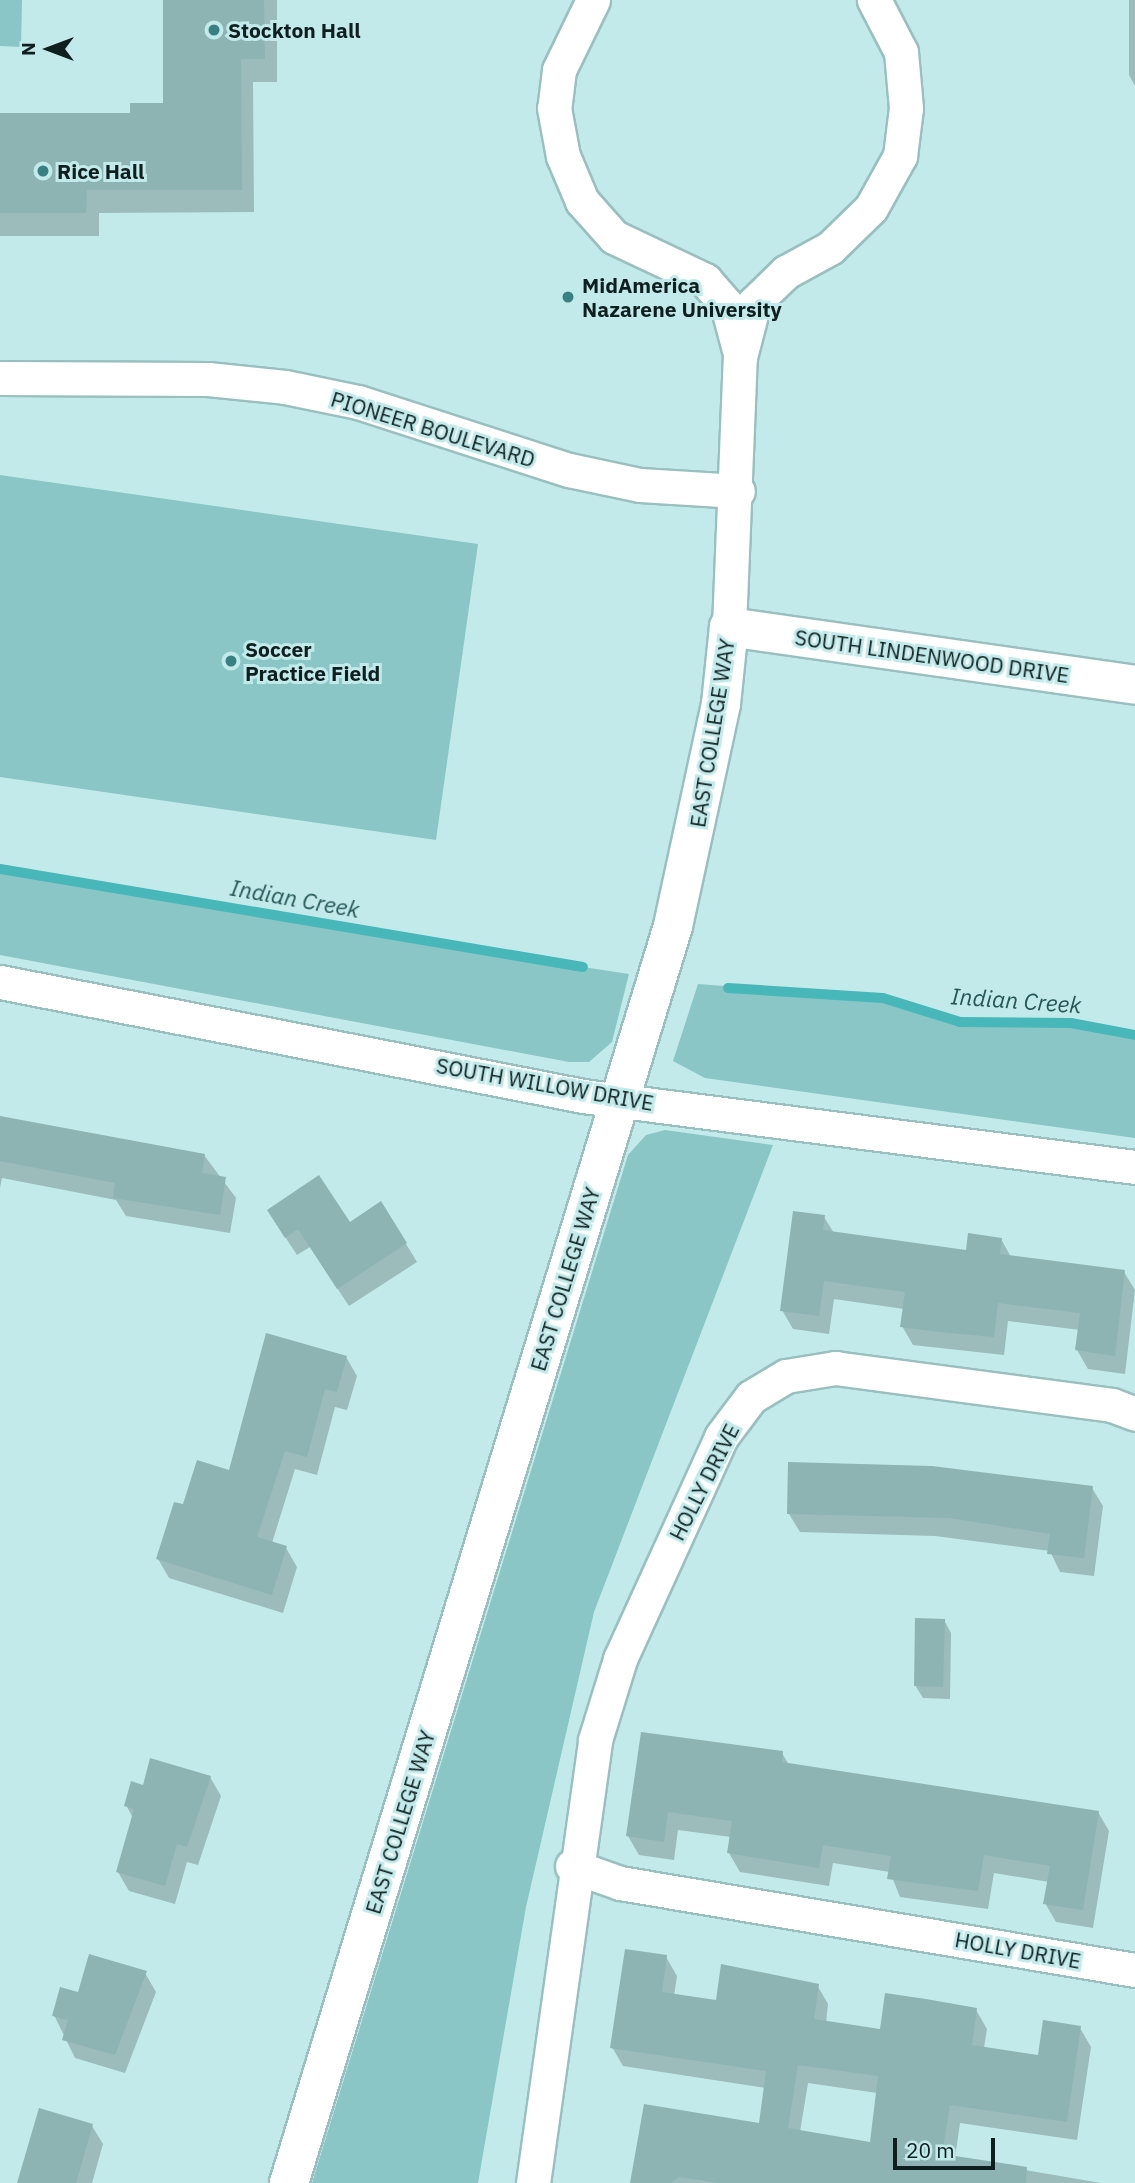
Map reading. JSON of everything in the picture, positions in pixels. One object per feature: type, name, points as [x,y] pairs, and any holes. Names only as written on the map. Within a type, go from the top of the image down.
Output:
[{"type":"street","name":"EAST COLLEGE WAY","points":[[593,0],[559,70],[554,108],[563,156],[582,201],[614,237],[705,280],[727,305],[740,357]]},
{"type":"street","name":"EAST COLLEGE WAY","points":[[289,2183],[693,850],[729,626],[738,491],[740,357],[754,303],[786,272],[830,248],[871,208],[900,156],[906,108],[901,52],[874,0]]},
{"type":"street","name":"PIONEER BOULEVARD","points":[[0,378],[208,379],[285,387],[358,402],[569,470],[640,485],[738,491]]},
{"type":"street","name":"SOUTH LINDENWOOD DRIVE","points":[[729,626],[1135,685]]},
{"type":"street","name":"SOUTH WILLOW DRIVE","points":[[0,982],[619,1100],[1135,1167]]},
{"type":"street","name":"HOLLY DRIVE","points":[[533,2183],[572,1866],[595,1740],[621,1659],[721,1437],[751,1397],[786,1376],[835,1368],[1112,1405],[1135,1414]]},
{"type":"street","name":"HOLLY DRIVE","points":[[572,1866],[621,1883],[1135,1970]]},
{"type":"shaded area","points":[[0,0],[22,0],[21,47],[0,46]]},
{"type":"shaded area","name":"Soccer Practice Field","points":[[0,475],[478,544],[436,840],[0,777]]},
{"type":"shaded area","points":[[0,869],[629,974],[612,1042],[589,1062],[569,1062],[0,955]]},
{"type":"shaded area","points":[[698,984],[883,998],[960,1022],[1071,1023],[1135,1035],[1135,1138],[705,1078],[673,1061]]},
{"type":"shaded area","points":[[665,1130],[773,1145],[594,1612],[526,1907],[478,2183],[312,2183],[628,1155],[646,1135]]},
{"type":"building","points":[[163,0],[264,0],[265,59],[241,59],[242,190],[87,190],[86,213],[0,213],[0,113],[130,113],[130,103],[163,103]]},
{"type":"building","points":[[0,1116],[205,1154],[202,1173],[226,1177],[220,1215],[113,1198],[115,1183],[0,1161]]},
{"type":"building","points":[[319,1175],[350,1222],[381,1201],[407,1243],[337,1289],[298,1229],[285,1238],[267,1210]]},
{"type":"building","points":[[793,1211],[825,1215],[823,1230],[966,1250],[968,1233],[1002,1238],[1000,1254],[1125,1270],[1115,1356],[1075,1350],[1080,1313],[998,1303],[994,1337],[939,1332],[900,1327],[905,1292],[824,1281],[819,1316],[780,1311]]},
{"type":"building","points":[[266,1333],[347,1356],[337,1392],[325,1389],[307,1457],[285,1451],[257,1537],[287,1546],[272,1595],[156,1559],[174,1502],[183,1504],[197,1460],[229,1470]]},
{"type":"building","points":[[788,1462],[932,1466],[1093,1486],[1084,1558],[1047,1554],[1050,1534],[950,1518],[787,1514]]},
{"type":"building","points":[[915,1618],[945,1619],[943,1687],[914,1686]]},
{"type":"building","points":[[641,1732],[783,1751],[782,1762],[1099,1811],[1083,1910],[1043,1904],[1050,1866],[984,1855],[978,1891],[887,1879],[891,1856],[823,1845],[819,1868],[727,1853],[732,1821],[668,1812],[664,1842],[626,1836]]},
{"type":"building","points":[[150,1758],[211,1776],[187,1847],[177,1844],[165,1886],[116,1872],[134,1809],[124,1806],[131,1781],[143,1785]]},
{"type":"building","points":[[625,1949],[667,1955],[662,1992],[716,2000],[721,1964],[819,1984],[814,2019],[880,2029],[885,1993],[926,1999],[977,2008],[972,2045],[1038,2055],[1043,2020],[1081,2026],[1067,2122],[950,2105],[942,2154],[1027,2167],[1026,2183],[718,2183],[679,2177],[671,2183],[630,2183],[644,2104],[759,2123],[766,2071],[610,2048]],"holes":[[[798,2065],[878,2076],[870,2142],[788,2128]]]},
{"type":"building","points":[[89,1954],[147,1971],[115,2055],[62,2040],[68,2020],[52,2016],[60,1987],[78,1992]]},
{"type":"building","points":[[39,2108],[93,2124],[76,2183],[17,2183]]},
{"type":"waterway","name":"Indian Creek","points":[[0,869],[583,967]]},
{"type":"waterway","name":"Indian Creek","points":[[728,988],[883,998],[960,1022],[1071,1023],[1135,1035]]},
{"type":"place","name":"Stockton Hall","points":[[214,30]]},
{"type":"place","name":"Rice Hall","points":[[43,171]]},
{"type":"place","name":"MidAmerica Nazarene University","points":[[568,297]]},
{"type":"place","name":"Soccer Practice Field","points":[[231,661]]}]
